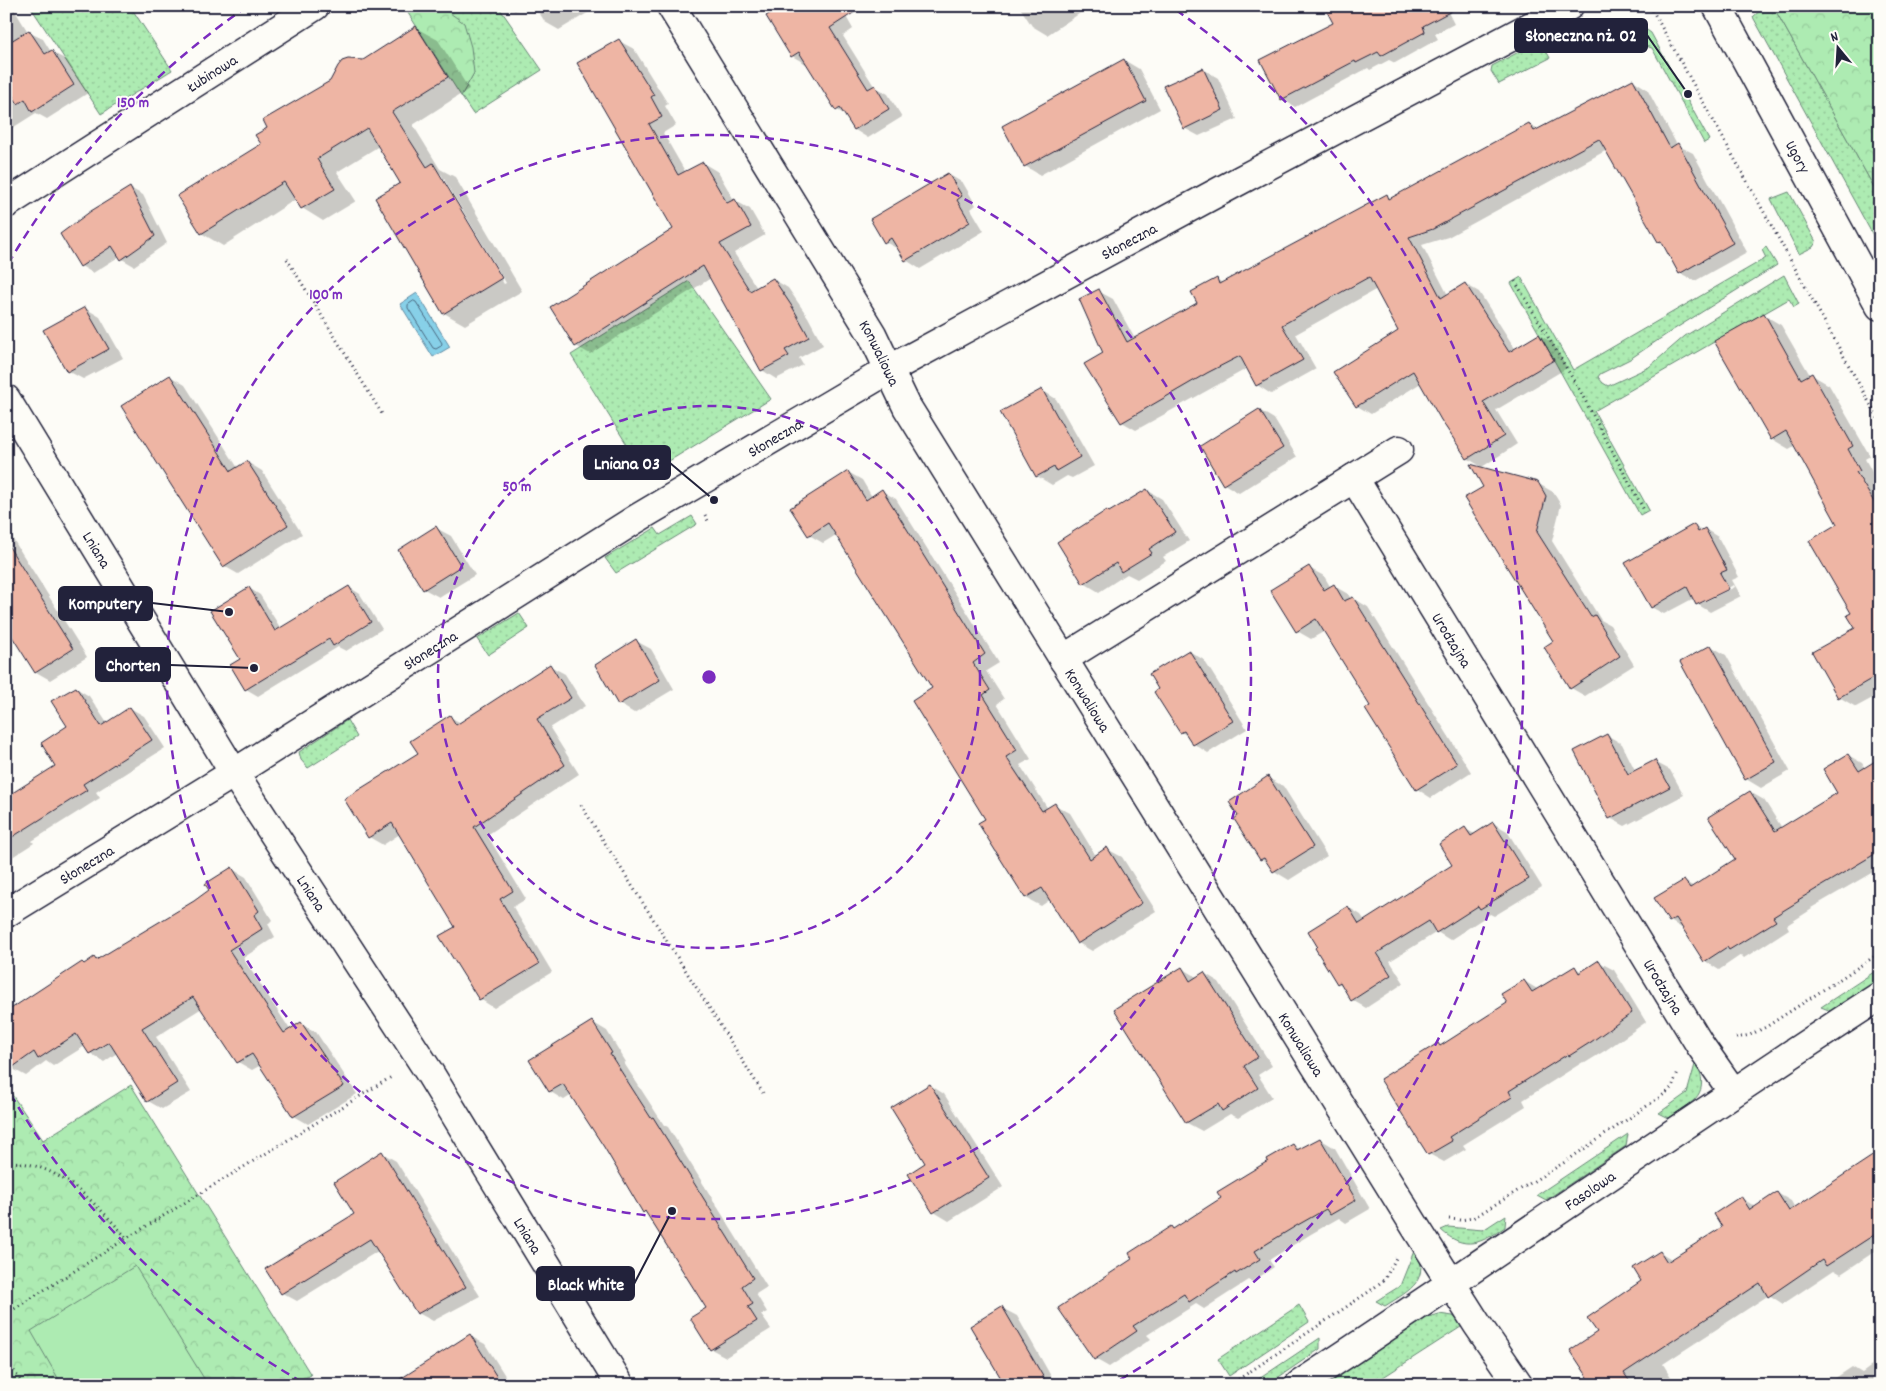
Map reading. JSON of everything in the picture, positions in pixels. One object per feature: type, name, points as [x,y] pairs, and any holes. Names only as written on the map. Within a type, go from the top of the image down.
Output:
[{"type":"street","name":"Łubinowa","points":[[6,204],[315,6]]},
{"type":"street","name":"Konwaliowa","points":[[671,6],[872,334],[907,407],[1418,1231],[1519,1385]]},
{"type":"street","name":"Słoneczna","points":[[6,913],[234,773],[636,518],[890,369],[1234,183],[1569,6]]},
{"type":"street","name":"Ugory","points":[[1717,6],[1880,306]]},
{"type":"street","name":"Lniana","points":[[6,400],[234,773],[429,1072],[620,1385]]},
{"type":"street","points":[[1063,659],[1399,450]]},
{"type":"street","name":"Urodzajna","points":[[1354,478],[1700,1045],[1732,1092]]},
{"type":"street","name":"Fasolowa","points":[[1299,1385],[1452,1284],[1732,1092],[1880,996]]},
{"type":"path","points":[[1650,6],[1880,422]]},
{"type":"path","points":[[287,259],[382,414]]},
{"type":"path","points":[[1515,281],[1580,391],[1645,512]]},
{"type":"path","points":[[581,805],[763,1093]]},
{"type":"path","points":[[1230,1385],[1370,1291],[1384,1279],[1403,1243],[1418,1231],[1440,1220],[1473,1218],[1565,1162],[1666,1093],[1672,1087],[1688,1054],[1700,1045],[1713,1038],[1737,1038],[1750,1035],[1766,1027],[1880,953]]},
{"type":"path","points":[[6,1314],[393,1076]]},
{"type":"path","points":[[6,1162],[23,1161],[55,1173],[84,1193],[127,1238]]},
{"type":"path","points":[[6,1358],[23,1385]]},
{"type":"green space","points":[[30,6],[130,6],[172,70],[101,114]]},
{"type":"green space","points":[[420,6],[443,8],[464,23],[471,47],[474,73],[461,96],[408,13]]},
{"type":"green space","points":[[433,6],[498,6],[542,70],[473,114],[461,96],[474,73],[443,8]]},
{"type":"green space","points":[[1765,6],[1773,6],[1880,198],[1880,248],[1753,17]]},
{"type":"green space","points":[[1773,6],[1880,6],[1880,198]]},
{"type":"green space","points":[[1628,26],[1641,26],[1651,33],[1709,140],[1704,143],[1652,48],[1617,37],[1621,35],[1619,31]]},
{"type":"green space","points":[[1536,43],[1543,45],[1550,58],[1499,84],[1491,71],[1492,66]]},
{"type":"green space","points":[[1789,192],[1816,242],[1813,247],[1799,254],[1771,199]]},
{"type":"green space","points":[[1766,247],[1777,265],[1630,359],[1600,374],[1598,377],[1608,386],[1649,367],[1685,336],[1784,275],[1799,304],[1794,307],[1789,299],[1594,411],[1649,510],[1640,515],[1511,283],[1521,277],[1573,370],[1766,258],[1762,250]]},
{"type":"green space","points":[[689,281],[771,399],[646,475],[571,355]]},
{"type":"green space","points":[[692,516],[697,524],[616,573],[605,558],[655,528],[660,535]]},
{"type":"green space","points":[[519,613],[529,628],[488,655],[477,639]]},
{"type":"green space","points":[[347,720],[357,737],[308,768],[301,760],[299,752]]},
{"type":"green space","points":[[1880,968],[1880,979],[1831,1011],[1821,1007]]},
{"type":"green space","points":[[1696,1061],[1702,1082],[1698,1096],[1686,1107],[1669,1118],[1659,1113],[1687,1093]]},
{"type":"green space","points":[[131,1085],[311,1375],[302,1380],[305,1385],[6,1385],[6,1086],[43,1140]]},
{"type":"green space","points":[[1628,1134],[1626,1146],[1546,1200],[1537,1195]]},
{"type":"green space","points":[[1506,1215],[1505,1227],[1481,1241],[1473,1243],[1458,1241],[1441,1230],[1448,1227],[1483,1230]]},
{"type":"green space","points":[[1416,1246],[1421,1268],[1416,1283],[1385,1306],[1376,1301],[1400,1286]]},
{"type":"green space","points":[[135,1266],[208,1385],[62,1385],[31,1331]]},
{"type":"green space","points":[[1299,1305],[1309,1322],[1229,1376],[1218,1359]]},
{"type":"green space","points":[[1439,1314],[1453,1316],[1464,1325],[1371,1385],[1326,1385],[1426,1318]]},
{"type":"green space","points":[[1320,1338],[1320,1349],[1267,1385],[1250,1385]]},
{"type":"water","points":[[417,293],[450,347],[433,357],[400,304]]},
{"type":"building","points":[[781,6],[864,6],[830,28],[868,89],[875,85],[889,109],[854,130],[840,108],[836,111],[799,52],[791,57],[766,16]]},
{"type":"building","points":[[1324,6],[1461,6],[1423,26],[1425,32],[1381,56],[1378,52],[1356,63],[1355,61],[1281,100],[1260,60],[1333,23]]},
{"type":"building","points":[[416,26],[448,77],[392,112],[427,167],[433,163],[502,278],[443,314],[375,198],[400,183],[367,128],[317,159],[335,189],[301,209],[284,182],[201,234],[177,196],[261,144],[255,135],[267,128],[263,120],[330,81],[342,61],[348,59],[363,60]]},
{"type":"building","points":[[29,30],[45,54],[52,50],[74,85],[32,112],[25,99],[18,104],[6,85],[6,44]]},
{"type":"building","points":[[619,39],[654,95],[651,97],[662,117],[649,124],[678,175],[703,162],[727,203],[735,199],[751,227],[720,244],[750,291],[773,278],[809,337],[785,350],[789,356],[761,371],[703,266],[575,347],[550,307],[673,229],[577,63]]},
{"type":"building","points":[[1124,59],[1146,101],[1024,167],[1002,126]]},
{"type":"building","points":[[1203,68],[1223,110],[1184,129],[1163,86]]},
{"type":"building","points":[[1633,79],[1670,148],[1678,143],[1733,243],[1679,274],[1661,241],[1658,242],[1599,139],[1433,229],[1409,237],[1441,298],[1465,283],[1509,352],[1539,334],[1554,360],[1483,402],[1504,436],[1467,459],[1441,420],[1413,371],[1356,407],[1333,372],[1398,331],[1369,277],[1282,325],[1303,360],[1256,386],[1240,356],[1121,423],[1084,364],[1103,353],[1079,299],[1099,289],[1127,342],[1197,303],[1191,292],[1217,278],[1219,284],[1387,194],[1389,199],[1529,123],[1534,131]]},
{"type":"building","points":[[948,173],[962,196],[957,200],[970,222],[905,261],[891,238],[884,243],[870,219]]},
{"type":"building","points":[[130,187],[155,236],[121,260],[112,246],[80,267],[60,234],[91,211]]},
{"type":"building","points":[[85,307],[109,349],[67,372],[43,330]]},
{"type":"building","points":[[1764,313],[1801,379],[1812,373],[1853,446],[1848,449],[1860,471],[1856,472],[1880,512],[1880,674],[1838,698],[1812,652],[1855,628],[1847,615],[1851,613],[1809,541],[1837,524],[1786,431],[1771,440],[1714,341]]},
{"type":"building","points":[[170,375],[231,471],[247,461],[288,525],[223,567],[121,406]]},
{"type":"building","points":[[1042,389],[1080,457],[1056,471],[1054,467],[1036,477],[1000,412]]},
{"type":"building","points":[[1259,409],[1283,448],[1223,485],[1200,446]]},
{"type":"building","points":[[1470,464],[1538,482],[1546,496],[1537,532],[1591,617],[1595,615],[1620,656],[1570,689],[1544,647],[1553,641],[1464,498],[1483,487]]},
{"type":"building","points":[[848,471],[866,500],[882,489],[985,654],[973,663],[990,690],[983,695],[1017,750],[1006,757],[1042,811],[1055,803],[1090,859],[1107,847],[1142,903],[1077,944],[1042,888],[1025,898],[978,823],[985,819],[912,701],[932,688],[828,523],[808,536],[790,508]]},
{"type":"building","points":[[1147,489],[1175,532],[1149,549],[1152,553],[1121,572],[1116,563],[1083,584],[1057,542],[1107,510],[1109,512]]},
{"type":"building","points":[[1694,524],[1698,532],[1705,528],[1727,570],[1720,573],[1729,589],[1696,605],[1687,587],[1651,608],[1625,563]]},
{"type":"building","points":[[436,526],[461,566],[423,590],[398,550]]},
{"type":"building","points":[[6,542],[73,649],[35,673],[6,627]]},
{"type":"building","points":[[1309,566],[1324,590],[1334,584],[1344,601],[1353,597],[1457,764],[1416,790],[1365,709],[1370,706],[1316,619],[1296,632],[1270,590]]},
{"type":"building","points":[[349,586],[371,622],[333,646],[329,639],[245,690],[230,665],[240,659],[210,611],[249,587],[275,631]]},
{"type":"building","points":[[636,639],[660,680],[618,705],[595,665]]},
{"type":"building","points":[[1711,645],[1776,762],[1745,780],[1680,662]]},
{"type":"building","points":[[1189,650],[1233,721],[1193,745],[1184,731],[1180,733],[1154,692],[1158,689],[1149,674]]},
{"type":"building","points":[[550,664],[571,698],[537,719],[565,765],[474,827],[513,891],[500,899],[539,964],[479,1000],[439,936],[455,927],[392,823],[368,838],[344,799],[418,753],[410,741],[450,715],[456,725]]},
{"type":"building","points":[[76,687],[101,726],[130,707],[152,740],[83,784],[87,790],[6,841],[6,797],[55,766],[41,743],[67,726],[51,701]]},
{"type":"building","points":[[1607,734],[1628,774],[1655,760],[1670,787],[1609,819],[1574,751]]},
{"type":"building","points":[[1848,754],[1859,771],[1880,758],[1880,851],[1798,900],[1773,917],[1776,921],[1729,950],[1727,947],[1704,962],[1676,918],[1669,922],[1654,898],[1684,880],[1690,888],[1735,859],[1708,817],[1750,791],[1775,831],[1837,793],[1823,769]]},
{"type":"building","points":[[1268,776],[1313,847],[1273,872],[1264,858],[1260,860],[1234,819],[1238,816],[1229,802]]},
{"type":"building","points":[[1493,822],[1529,879],[1480,909],[1478,906],[1436,933],[1429,921],[1377,953],[1391,975],[1351,1001],[1340,982],[1337,984],[1315,948],[1317,946],[1308,931],[1348,906],[1359,924],[1452,865],[1439,844],[1465,827],[1471,836]]},
{"type":"building","points":[[232,867],[259,911],[254,915],[262,929],[229,950],[284,1033],[301,1022],[344,1086],[293,1117],[252,1054],[237,1063],[193,997],[142,1028],[177,1083],[147,1102],[109,1042],[89,1054],[76,1034],[38,1059],[34,1052],[6,1072],[6,1012],[82,962],[84,964],[94,957],[96,960],[194,901],[209,890],[205,884]]},
{"type":"building","points":[[1599,960],[1632,1013],[1569,1056],[1568,1054],[1509,1091],[1512,1097],[1449,1137],[1452,1141],[1428,1155],[1380,1079],[1438,1043],[1440,1046],[1507,1003],[1501,994],[1524,980],[1532,992],[1575,966],[1579,973]]},
{"type":"building","points":[[1182,967],[1190,981],[1204,972],[1258,1057],[1244,1066],[1258,1088],[1222,1111],[1218,1104],[1186,1123],[1114,1009]]},
{"type":"building","points":[[592,1021],[612,1053],[610,1054],[651,1118],[653,1117],[753,1278],[742,1286],[753,1304],[748,1307],[757,1321],[710,1350],[690,1318],[706,1308],[645,1211],[643,1213],[604,1147],[563,1084],[549,1092],[529,1060]]},
{"type":"building","points":[[930,1084],[989,1178],[933,1213],[908,1174],[925,1163],[891,1108]]},
{"type":"building","points":[[1320,1138],[1356,1200],[1330,1215],[1326,1209],[1255,1251],[1260,1259],[1236,1274],[1235,1272],[1189,1302],[1184,1294],[1133,1326],[1137,1331],[1094,1360],[1058,1308],[1132,1259],[1129,1253],[1171,1226],[1173,1229],[1221,1198],[1217,1192],[1268,1161],[1267,1159],[1293,1144],[1297,1150]]},
{"type":"building","points":[[382,1151],[466,1287],[417,1314],[370,1239],[281,1294],[265,1269],[354,1214],[334,1182]]},
{"type":"building","points":[[1880,1151],[1880,1231],[1826,1266],[1822,1260],[1768,1297],[1760,1283],[1624,1373],[1632,1385],[1593,1385],[1570,1350],[1597,1332],[1587,1318],[1641,1281],[1633,1268],[1660,1251],[1667,1262],[1722,1227],[1714,1214],[1741,1196],[1750,1210],[1777,1192],[1789,1211]]},
{"type":"building","points":[[1002,1306],[1048,1385],[1005,1385],[970,1326]]},
{"type":"building","points":[[470,1334],[502,1385],[391,1385],[453,1345]]},
{"type":"place","name":"Słoneczna nż. 02","points":[[1688,94]]},
{"type":"place","name":"Lniana 03","points":[[714,500]]},
{"type":"place","name":"Komputery","points":[[229,612]]},
{"type":"place","name":"Chorten","points":[[254,668]]},
{"type":"place","name":"Black White","points":[[672,1211]]}]
